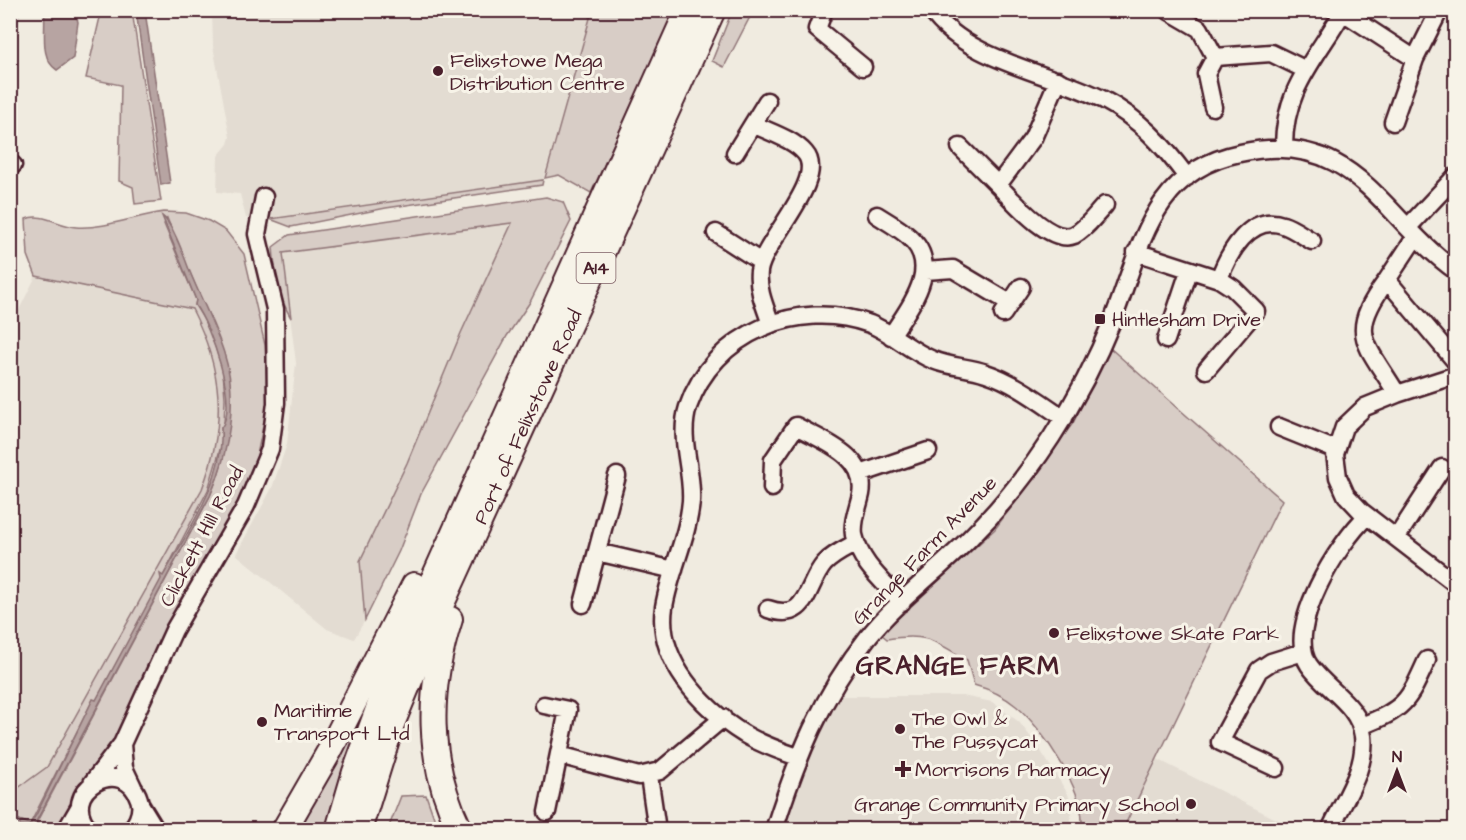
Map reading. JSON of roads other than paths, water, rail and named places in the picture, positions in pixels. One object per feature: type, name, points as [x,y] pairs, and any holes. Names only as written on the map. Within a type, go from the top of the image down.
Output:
[{"type":"highway","name":"Port of Felixstowe Road","points":[[338,830],[355,772],[390,676],[503,419],[688,10]]},
{"type":"highway","name":"Port of Felixstowe Road","points":[[359,830],[392,724],[439,610],[713,10]]},
{"type":"highway","points":[[284,830],[329,752],[466,479],[503,419]]},
{"type":"highway","points":[[460,830],[448,804],[438,769],[434,748],[432,696],[441,646],[465,580],[479,525]]},
{"type":"street","points":[[824,10],[817,28],[863,67]]},
{"type":"street","points":[[932,10],[952,32],[975,46],[1106,101],[1138,122],[1157,139],[1187,177]]},
{"type":"street","points":[[1393,122],[1415,59],[1437,15],[1433,10]]},
{"type":"street","points":[[1169,11],[1200,29],[1215,57]]},
{"type":"street","points":[[1284,149],[1286,110],[1306,70],[1344,11],[1415,59]]},
{"type":"street","points":[[1215,57],[1271,53],[1306,70]]},
{"type":"street","points":[[1214,107],[1206,74],[1215,57]]},
{"type":"street","points":[[998,185],[1033,138],[1058,81]]},
{"type":"street","points":[[735,153],[767,101]]},
{"type":"street","points":[[753,123],[799,147],[809,159],[811,170],[806,186],[761,262],[760,294],[771,324]]},
{"type":"street","points":[[960,147],[1045,229],[1060,237],[1070,236],[1080,231],[1105,205]]},
{"type":"street","name":"Grange Farm Avenue","points":[[774,830],[798,757],[824,702],[850,660],[870,634],[990,517],[1064,418],[1113,320],[1136,252],[1153,214],[1168,194],[1187,177],[1229,155],[1250,151],[1284,149],[1311,154],[1343,167],[1375,192],[1455,271]]},
{"type":"street","points":[[1397,394],[1368,345],[1362,326],[1372,300],[1387,280],[1412,231],[1455,176]]},
{"type":"street","name":"Clickett Hill Road","points":[[66,830],[80,806],[82,797],[122,744],[174,630],[246,506],[270,449],[276,403],[275,309],[257,234],[264,197]]},
{"type":"street","points":[[877,215],[915,242],[925,271],[920,288],[891,336]]},
{"type":"street","points":[[1219,279],[1233,249],[1246,234],[1257,226],[1271,223],[1284,225],[1312,241]]},
{"type":"street","points":[[716,233],[761,262]]},
{"type":"street","points":[[1136,252],[1219,279],[1233,288],[1256,311],[1206,370]]},
{"type":"street","points":[[925,271],[953,269],[1006,309],[1021,287]]},
{"type":"street","points":[[1166,340],[1189,271]]},
{"type":"street","points":[[1387,280],[1455,362]]},
{"type":"street","points":[[798,757],[746,735],[723,718],[675,667],[668,649],[664,609],[690,510],[691,482],[684,430],[692,398],[718,357],[746,336],[771,324],[807,316],[840,317],[870,324],[934,360],[993,375],[1064,418]]},
{"type":"street","points":[[1455,375],[1371,404],[1355,415],[1344,427],[1336,450],[1335,462],[1341,486],[1351,501],[1455,584]]},
{"type":"street","points":[[772,488],[773,460],[796,426],[849,457],[860,474],[861,492],[854,520],[856,543],[868,565],[902,602]]},
{"type":"street","points":[[1279,427],[1336,450]]},
{"type":"street","points":[[860,474],[928,451]]},
{"type":"street","points":[[1397,537],[1442,468]]},
{"type":"street","points":[[583,604],[617,476]]},
{"type":"street","points":[[1330,830],[1360,764],[1363,746],[1361,726],[1351,709],[1310,667],[1303,652],[1304,620],[1340,546],[1367,516]]},
{"type":"street","points":[[768,609],[784,613],[800,606],[826,562],[856,543]]},
{"type":"street","points":[[597,552],[674,570]]},
{"type":"street","points":[[1276,768],[1220,742],[1259,670],[1271,662],[1303,652]]},
{"type":"street","points":[[1361,726],[1391,713],[1407,701],[1427,660]]},
{"type":"street","points":[[544,705],[568,710],[547,812]]},
{"type":"street","points":[[559,755],[639,776],[648,776],[660,771],[723,718]]},
{"type":"street","points":[[122,744],[128,780],[156,830]]},
{"type":"street","points":[[648,776],[657,830]]},
{"type":"street","points":[[92,784],[99,780],[115,778],[123,780],[138,797],[138,820],[130,830]]},
{"type":"street","points":[[80,806],[81,816],[90,830]]},
{"type":"place","name":"Felixstowe Mega Distribution Centre","points":[[438,71]]},
{"type":"place","name":"Hintlesham Drive","points":[[1100,319]]},
{"type":"place","name":"Felixstowe Skate Park","points":[[1054,633]]},
{"type":"place","name":"Maritime Transport Ltd","points":[[262,722]]},
{"type":"place","name":"The Owl & The Pussycat","points":[[900,729]]},
{"type":"place","name":"Morrisons Pharmacy","points":[[903,769]]},
{"type":"place","name":"Grange Community Primary School","points":[[1191,804]]},
{"type":"district","name":"GRANGE FARM","points":[[958,665]]}]
